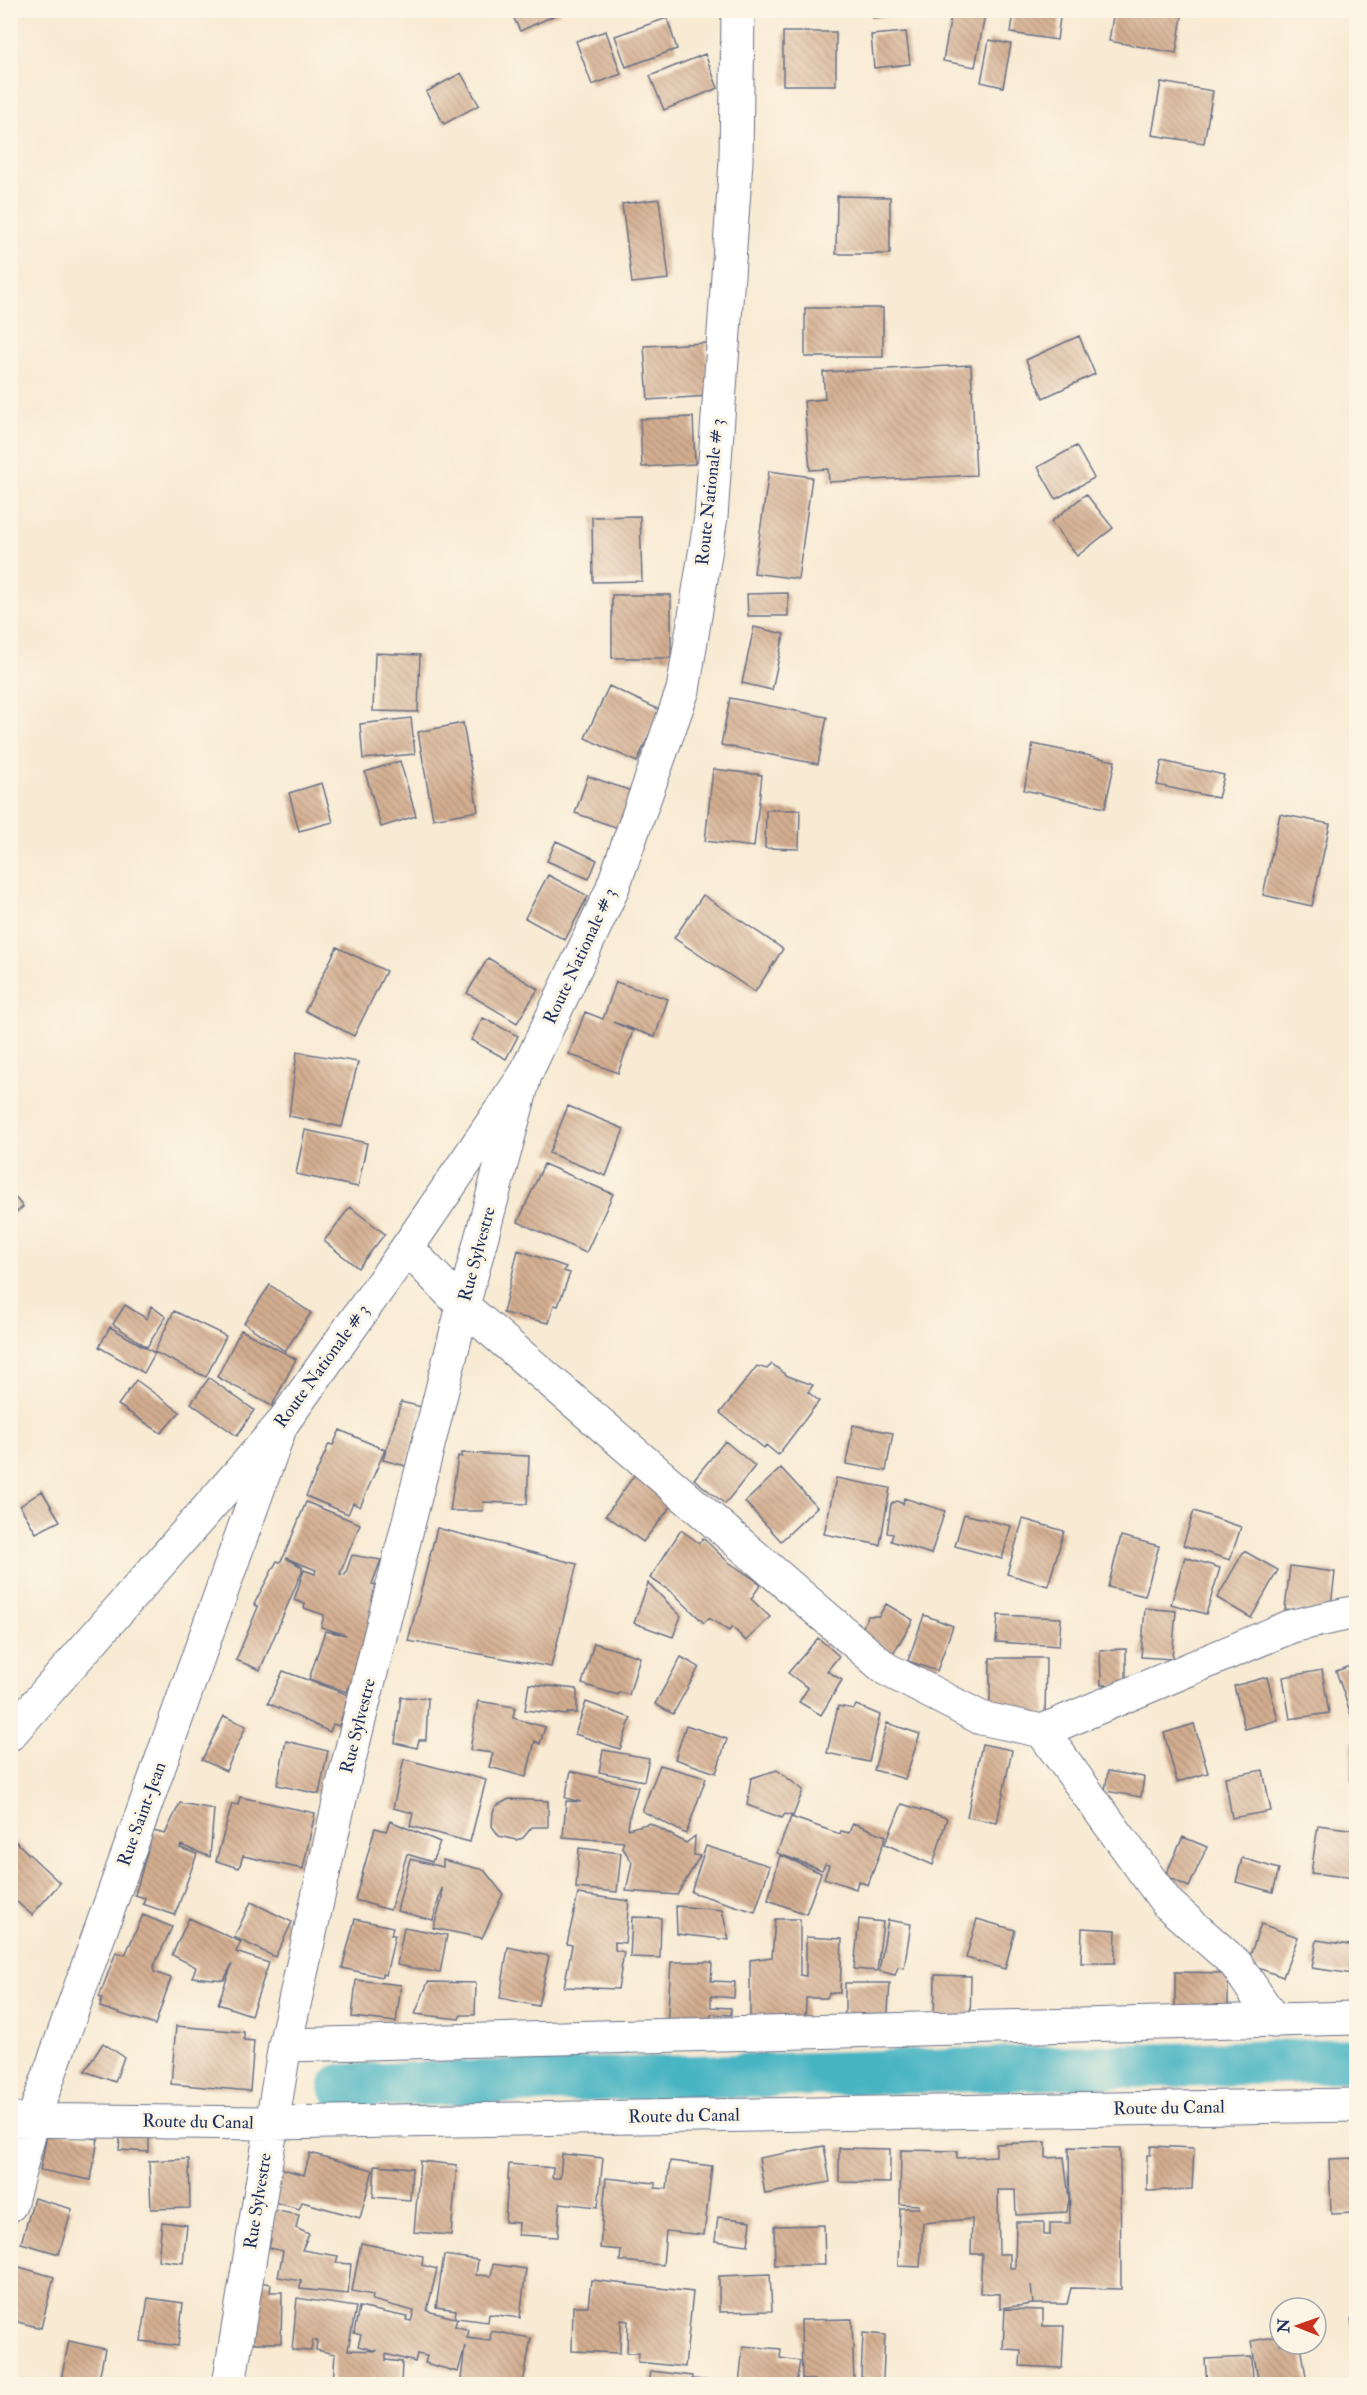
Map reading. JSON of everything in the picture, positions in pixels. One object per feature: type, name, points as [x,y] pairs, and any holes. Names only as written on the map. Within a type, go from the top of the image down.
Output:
[{"type":"street","name":"Route Nationale # 3","points":[[10,1734],[281,1425],[407,1248],[525,1075],[611,892],[682,690],[711,517],[736,161],[738,10]]},
{"type":"street","name":"Rue Sylvestre","points":[[229,2385],[285,2045],[345,1776],[463,1306],[525,1075]]},
{"type":"street","points":[[407,1248],[463,1306],[886,1669],[981,1719],[1042,1731],[1292,1626],[1356,1612]]},
{"type":"street","name":"Rue Saint-Jean","points":[[10,2205],[22,2120],[281,1425]]},
{"type":"street","points":[[1042,1731],[1167,1903],[1236,1964],[1274,2021]]},
{"type":"street","points":[[285,2045],[1356,2018]]},
{"type":"street","name":"Route du Canal","points":[[22,2120],[271,2123],[1356,2105]]},
{"type":"building","points":[[510,10],[559,10],[560,13],[520,31]]},
{"type":"building","points":[[872,10],[908,10],[908,14],[873,18]]},
{"type":"building","points":[[952,10],[986,10],[975,67],[943,61]]},
{"type":"building","points":[[1014,10],[1061,10],[1057,40],[1011,33]]},
{"type":"building","points":[[1114,10],[1183,10],[1176,53],[1109,41]]},
{"type":"building","points":[[667,18],[677,49],[626,67],[615,36]]},
{"type":"building","points":[[606,31],[621,74],[592,85],[576,41]]},
{"type":"building","points":[[783,32],[836,32],[836,85],[783,85]]},
{"type":"building","points":[[906,32],[910,64],[874,68],[871,35]]},
{"type":"building","points":[[989,40],[1011,44],[1003,87],[981,82]]},
{"type":"building","points":[[705,54],[718,88],[664,110],[650,76]]},
{"type":"building","points":[[461,73],[479,105],[444,124],[426,92]]},
{"type":"building","points":[[1161,82],[1213,91],[1204,143],[1152,135]]},
{"type":"building","points":[[837,196],[890,197],[890,254],[836,254]]},
{"type":"building","points":[[659,199],[669,279],[632,283],[622,204]]},
{"type":"building","points":[[805,308],[883,308],[883,357],[805,357]]},
{"type":"building","points":[[1079,336],[1095,374],[1043,398],[1026,360]]},
{"type":"building","points":[[706,343],[709,396],[648,400],[644,346]]},
{"type":"building","points":[[971,365],[976,475],[829,482],[828,469],[810,470],[804,401],[825,399],[823,372]]},
{"type":"building","points":[[693,417],[695,464],[642,467],[640,419]]},
{"type":"building","points":[[1076,446],[1094,478],[1056,499],[1038,467]]},
{"type":"building","points":[[769,471],[812,477],[798,579],[754,573]]},
{"type":"building","points":[[1086,494],[1113,528],[1077,556],[1051,522]]},
{"type":"building","points":[[640,516],[642,581],[593,582],[592,517]]},
{"type":"building","points":[[788,593],[788,616],[748,616],[747,594]]},
{"type":"building","points":[[612,595],[671,595],[671,658],[612,658]]},
{"type":"building","points":[[754,627],[784,634],[772,690],[742,683]]},
{"type":"building","points":[[375,653],[420,655],[418,712],[373,711]]},
{"type":"building","points":[[609,686],[660,710],[637,762],[585,738]]},
{"type":"building","points":[[730,698],[827,717],[818,764],[721,745]]},
{"type":"building","points":[[411,718],[415,754],[363,759],[360,724]]},
{"type":"building","points":[[463,723],[478,811],[433,819],[418,732]]},
{"type":"building","points":[[1033,744],[1115,761],[1105,808],[1024,790]]},
{"type":"building","points":[[400,761],[416,816],[381,827],[365,772]]},
{"type":"building","points":[[1162,761],[1224,775],[1218,798],[1157,785]]},
{"type":"building","points":[[713,769],[762,775],[754,847],[705,841]]},
{"type":"building","points":[[588,776],[637,793],[624,830],[575,813]]},
{"type":"building","points":[[322,783],[333,822],[299,831],[289,793]]},
{"type":"building","points":[[766,810],[800,810],[799,849],[765,848]]},
{"type":"building","points":[[1280,814],[1330,824],[1312,906],[1263,895]]},
{"type":"building","points":[[556,841],[597,860],[589,879],[547,861]]},
{"type":"building","points":[[548,875],[588,896],[565,940],[525,918]]},
{"type":"building","points":[[703,895],[783,949],[755,992],[674,938]]},
{"type":"building","points":[[337,947],[386,971],[354,1036],[305,1011]]},
{"type":"building","points":[[488,958],[538,989],[517,1023],[467,993]]},
{"type":"building","points":[[616,982],[668,999],[655,1037],[613,1022],[633,1031],[618,1073],[569,1054],[585,1012],[603,1019]]},
{"type":"building","points":[[483,1018],[518,1036],[506,1059],[471,1040]]},
{"type":"building","points":[[297,1052],[358,1062],[342,1127],[289,1116]]},
{"type":"building","points":[[568,1106],[624,1129],[606,1176],[549,1153]]},
{"type":"building","points":[[305,1130],[367,1143],[358,1187],[296,1174]]},
{"type":"building","points":[[544,1164],[613,1194],[586,1253],[518,1222]]},
{"type":"building","points":[[10,1191],[23,1207],[10,1217]]},
{"type":"building","points":[[350,1207],[385,1234],[358,1268],[324,1241]]},
{"type":"building","points":[[518,1250],[566,1267],[564,1271],[570,1273],[558,1306],[554,1305],[549,1323],[503,1313]]},
{"type":"building","points":[[270,1285],[311,1313],[285,1351],[244,1323]]},
{"type":"building","points":[[125,1305],[147,1319],[151,1306],[166,1317],[147,1347],[113,1324]]},
{"type":"building","points":[[174,1311],[226,1336],[206,1377],[154,1352]]},
{"type":"building","points":[[110,1327],[155,1353],[144,1373],[99,1347]]},
{"type":"building","points":[[241,1330],[296,1359],[272,1406],[217,1377]]},
{"type":"building","points":[[772,1364],[788,1376],[813,1385],[808,1392],[819,1401],[778,1455],[766,1445],[764,1448],[720,1413],[757,1366],[767,1369]]},
{"type":"building","points":[[209,1378],[254,1410],[237,1436],[191,1403]]},
{"type":"building","points":[[136,1380],[180,1412],[161,1433],[118,1405]]},
{"type":"building","points":[[401,1402],[422,1407],[406,1466],[383,1460]]},
{"type":"building","points":[[853,1425],[893,1433],[886,1471],[846,1464]]},
{"type":"building","points":[[340,1430],[385,1450],[360,1507],[353,1503],[348,1514],[306,1496],[329,1444],[333,1445]]},
{"type":"building","points":[[725,1441],[755,1466],[725,1504],[694,1479]]},
{"type":"building","points":[[462,1453],[529,1456],[527,1504],[484,1502],[483,1511],[450,1511],[458,1456],[462,1457]]},
{"type":"building","points":[[781,1468],[817,1507],[781,1541],[745,1502]]},
{"type":"building","points":[[635,1474],[673,1504],[643,1542],[606,1515]]},
{"type":"building","points":[[836,1478],[890,1488],[880,1545],[824,1534]]},
{"type":"building","points":[[42,1491],[60,1521],[36,1533],[20,1506]]},
{"type":"building","points":[[904,1498],[945,1511],[931,1554],[891,1541],[893,1534],[887,1533],[891,1504],[897,1501],[903,1504]]},
{"type":"building","points":[[306,1502],[360,1524],[340,1574],[345,1575],[352,1555],[381,1560],[372,1584],[378,1586],[355,1686],[349,1685],[347,1692],[309,1679],[325,1631],[346,1635],[321,1627],[324,1615],[304,1608],[305,1604],[294,1600],[304,1570],[315,1574],[316,1570],[286,1558],[302,1567],[302,1571],[260,1670],[236,1660],[258,1607],[254,1604],[277,1561],[280,1562],[284,1556]]},
{"type":"building","points":[[1194,1511],[1241,1527],[1230,1560],[1183,1545]]},
{"type":"building","points":[[964,1514],[1011,1526],[1002,1559],[955,1546]]},
{"type":"building","points":[[1023,1519],[1064,1531],[1048,1586],[1007,1574]]},
{"type":"building","points":[[437,1528],[577,1564],[551,1667],[408,1641]]},
{"type":"building","points":[[681,1530],[699,1543],[703,1538],[727,1561],[761,1584],[751,1599],[770,1617],[746,1641],[732,1627],[729,1631],[709,1618],[704,1623],[673,1593],[650,1578]]},
{"type":"building","points":[[1121,1536],[1159,1546],[1145,1596],[1108,1587]]},
{"type":"building","points":[[1244,1551],[1278,1570],[1251,1618],[1217,1598]]},
{"type":"building","points":[[1185,1557],[1220,1568],[1206,1614],[1171,1604]]},
{"type":"building","points":[[1290,1566],[1335,1572],[1330,1615],[1285,1609]]},
{"type":"building","points":[[648,1583],[681,1616],[673,1637],[634,1623]]},
{"type":"building","points":[[886,1604],[913,1620],[893,1654],[856,1642],[868,1616],[879,1616]]},
{"type":"building","points":[[1145,1608],[1176,1611],[1172,1659],[1141,1657]]},
{"type":"building","points":[[924,1615],[953,1626],[937,1671],[908,1661]]},
{"type":"building","points":[[998,1615],[1061,1618],[1059,1646],[996,1642]]},
{"type":"building","points":[[818,1638],[839,1656],[827,1671],[842,1680],[821,1715],[799,1702],[808,1688],[788,1673]]},
{"type":"building","points":[[594,1643],[640,1657],[629,1695],[619,1692],[618,1695],[582,1684]]},
{"type":"building","points":[[1126,1649],[1126,1685],[1101,1685],[1100,1650]]},
{"type":"building","points":[[681,1657],[699,1667],[673,1714],[655,1704]]},
{"type":"building","points":[[990,1658],[1046,1658],[1045,1717],[990,1717]]},
{"type":"building","points":[[1356,1664],[1356,1716],[1352,1718],[1336,1671]]},
{"type":"building","points":[[1322,1670],[1329,1713],[1290,1719],[1283,1677]]},
{"type":"building","points":[[283,1671],[349,1695],[339,1726],[333,1724],[330,1732],[268,1703]]},
{"type":"building","points":[[1267,1677],[1278,1720],[1245,1729],[1234,1686]]},
{"type":"building","points":[[529,1684],[577,1689],[577,1713],[567,1713],[567,1715],[525,1710]]},
{"type":"building","points":[[401,1697],[428,1698],[426,1740],[419,1740],[417,1748],[395,1743]]},
{"type":"building","points":[[478,1701],[515,1707],[513,1718],[545,1727],[540,1744],[535,1741],[526,1777],[489,1767],[493,1753],[470,1750]]},
{"type":"building","points":[[586,1702],[631,1718],[620,1749],[575,1734]]},
{"type":"building","points":[[856,1705],[880,1715],[869,1762],[827,1753],[838,1706],[854,1709]]},
{"type":"building","points":[[224,1716],[246,1726],[226,1771],[202,1760]]},
{"type":"building","points":[[887,1723],[920,1734],[905,1779],[874,1770]]},
{"type":"building","points":[[1194,1724],[1208,1773],[1177,1782],[1164,1733]]},
{"type":"building","points":[[686,1725],[727,1739],[716,1773],[675,1759]]},
{"type":"building","points":[[286,1741],[328,1751],[319,1794],[277,1785]]},
{"type":"building","points":[[1352,1741],[1356,1741],[1356,1781],[1350,1780]]},
{"type":"building","points":[[982,1744],[1012,1750],[997,1823],[967,1817]]},
{"type":"building","points":[[603,1750],[649,1758],[644,1781],[599,1772]]},
{"type":"building","points":[[404,1759],[486,1780],[470,1842],[410,1826],[413,1813],[393,1808]]},
{"type":"building","points":[[660,1765],[706,1778],[686,1834],[642,1811]]},
{"type":"building","points":[[777,1770],[803,1790],[793,1816],[785,1814],[782,1818],[747,1805],[751,1778]]},
{"type":"building","points":[[1263,1770],[1271,1811],[1232,1818],[1225,1777]]},
{"type":"building","points":[[571,1771],[638,1787],[628,1829],[650,1823],[686,1843],[695,1836],[694,1855],[700,1856],[677,1895],[626,1891],[632,1862],[622,1847],[624,1842],[563,1837],[566,1801],[581,1802],[565,1798]]},
{"type":"building","points":[[1108,1771],[1144,1777],[1141,1797],[1105,1791]]},
{"type":"building","points":[[240,1797],[315,1813],[303,1869],[243,1856],[239,1868],[216,1861],[232,1804],[238,1805]]},
{"type":"building","points":[[509,1799],[548,1801],[548,1827],[532,1827],[523,1838],[516,1840],[499,1836],[492,1826],[493,1812],[496,1806]]},
{"type":"building","points":[[180,1803],[214,1809],[210,1857],[181,1845],[180,1848],[197,1854],[175,1915],[143,1904],[145,1898],[135,1895],[153,1831],[165,1834]]},
{"type":"building","points":[[902,1804],[947,1818],[933,1865],[885,1844]]},
{"type":"building","points":[[791,1817],[840,1834],[841,1831],[849,1833],[853,1823],[886,1836],[868,1885],[858,1881],[856,1889],[824,1878],[829,1865],[825,1864],[822,1870],[777,1853]]},
{"type":"building","points":[[390,1821],[440,1842],[432,1862],[407,1854],[390,1910],[355,1900],[375,1828],[386,1831]]},
{"type":"building","points":[[1318,1825],[1356,1830],[1356,1878],[1311,1873]]},
{"type":"building","points":[[1183,1837],[1207,1847],[1189,1887],[1165,1876]]},
{"type":"building","points":[[16,1842],[60,1883],[32,1915],[10,1896],[10,1849]]},
{"type":"building","points":[[706,1846],[770,1866],[755,1912],[691,1892]]},
{"type":"building","points":[[579,1848],[621,1853],[617,1892],[576,1888]]},
{"type":"building","points":[[780,1855],[821,1873],[806,1914],[768,1900]]},
{"type":"building","points":[[1242,1858],[1279,1869],[1273,1892],[1236,1882]]},
{"type":"building","points":[[410,1859],[443,1867],[443,1860],[484,1870],[503,1894],[482,1938],[433,1928],[442,1900],[442,1888],[433,1920],[397,1911]]},
{"type":"building","points":[[578,1894],[629,1901],[625,1943],[615,1942],[615,1950],[624,1952],[618,1989],[564,1987],[572,1945],[567,1944]]},
{"type":"building","points":[[251,1902],[292,1922],[275,1957],[234,1937]]},
{"type":"building","points":[[676,1906],[722,1910],[729,1940],[677,1934]]},
{"type":"building","points":[[143,1915],[172,1927],[154,1966],[154,1972],[171,1978],[155,2025],[100,2007],[102,1998],[99,1997],[116,1952],[125,1955]]},
{"type":"building","points":[[632,1917],[661,1918],[660,1958],[630,1957]]},
{"type":"building","points":[[189,1918],[241,1942],[236,1952],[269,1963],[251,2015],[218,2004],[232,1964],[224,1980],[192,1977],[196,1967],[172,1955]]},
{"type":"building","points":[[355,1919],[393,1927],[391,1935],[395,1935],[386,1975],[382,1974],[382,1977],[342,1968]]},
{"type":"building","points":[[775,1919],[800,1919],[800,1975],[806,1976],[806,1937],[842,1939],[840,1993],[829,1993],[827,1998],[806,1998],[805,2026],[750,2027],[750,1960],[772,1957]]},
{"type":"building","points":[[859,1919],[883,1922],[877,1971],[854,1969]]},
{"type":"building","points":[[977,1919],[1015,1930],[1005,1969],[966,1958]]},
{"type":"building","points":[[888,1920],[911,1924],[904,1968],[898,1967],[895,1975],[879,1971]]},
{"type":"building","points":[[1261,1924],[1298,1937],[1283,1977],[1247,1964]]},
{"type":"building","points":[[404,1927],[447,1935],[440,1973],[397,1965]]},
{"type":"building","points":[[1082,1928],[1116,1930],[1115,1963],[1081,1963]]},
{"type":"building","points":[[1317,1940],[1356,1946],[1353,1974],[1312,1968]]},
{"type":"building","points":[[508,1947],[549,1956],[538,2006],[500,1998]]},
{"type":"building","points":[[671,1962],[712,1962],[711,1981],[735,1982],[734,1998],[711,1996],[711,2007],[731,2008],[731,2015],[711,2014],[711,2024],[667,2025]]},
{"type":"building","points":[[1175,1972],[1228,1973],[1228,2010],[1175,2009]]},
{"type":"building","points":[[935,1975],[971,1976],[970,2025],[934,2025]]},
{"type":"building","points":[[356,1980],[401,1985],[396,2022],[352,2017]]},
{"type":"building","points":[[428,1982],[476,1983],[475,2015],[461,2015],[459,2019],[415,2014]]},
{"type":"building","points":[[845,1983],[890,1983],[887,2025],[845,2027]]},
{"type":"building","points":[[176,2026],[244,2032],[244,2040],[254,2041],[250,2091],[171,2084]]},
{"type":"building","points":[[103,2043],[124,2057],[115,2082],[85,2071]]},
{"type":"building","points":[[121,2129],[149,2129],[149,2152],[119,2150]]},
{"type":"building","points":[[48,2130],[98,2139],[91,2180],[40,2170]]},
{"type":"building","points":[[1046,2142],[1046,2158],[1064,2157],[1069,2199],[1067,2212],[1016,2215],[1015,2190],[998,2190],[999,2254],[1010,2254],[1010,2268],[1015,2268],[1016,2222],[1044,2222],[1044,2235],[1050,2235],[1050,2223],[1070,2223],[1069,2147],[1120,2148],[1121,2289],[1071,2288],[1067,2304],[1033,2304],[1000,2308],[1000,2294],[980,2293],[982,2254],[971,2254],[972,2219],[923,2223],[920,2267],[898,2266],[900,2208],[919,2208],[919,2205],[900,2204],[901,2150],[957,2151],[957,2158],[996,2156],[996,2144]]},
{"type":"building","points":[[824,2146],[830,2182],[765,2194],[759,2158]]},
{"type":"building","points":[[1151,2146],[1194,2148],[1192,2189],[1147,2191],[1147,2155],[1150,2155]]},
{"type":"building","points":[[839,2148],[890,2149],[890,2183],[839,2182]]},
{"type":"building","points":[[310,2153],[373,2170],[360,2218],[302,2202],[299,2209],[267,2200],[276,2167],[304,2175]]},
{"type":"building","points":[[562,2154],[603,2158],[598,2207],[560,2203],[558,2237],[518,2235],[519,2223],[505,2222],[509,2164],[553,2168],[552,2178],[560,2178]]},
{"type":"building","points":[[1356,2158],[1356,2213],[1331,2214],[1329,2159]]},
{"type":"building","points":[[189,2159],[190,2208],[151,2209],[149,2161]]},
{"type":"building","points":[[420,2161],[457,2165],[451,2235],[414,2232]]},
{"type":"building","points":[[670,2161],[712,2166],[704,2235],[666,2231],[663,2265],[620,2261],[621,2250],[600,2248],[606,2178],[655,2183],[655,2188],[667,2189]]},
{"type":"building","points":[[375,2165],[412,2168],[410,2200],[373,2197]]},
{"type":"building","points":[[34,2198],[72,2209],[59,2254],[21,2243]]},
{"type":"building","points":[[261,2208],[299,2215],[296,2228],[309,2234],[302,2250],[338,2256],[336,2263],[351,2264],[348,2294],[300,2289],[301,2281],[278,2277],[283,2251],[269,2248],[271,2239],[256,2236]]},
{"type":"building","points":[[718,2217],[751,2221],[748,2245],[715,2241]]},
{"type":"building","points":[[162,2222],[187,2225],[183,2263],[158,2260]]},
{"type":"building","points":[[824,2225],[825,2265],[775,2265],[774,2226]]},
{"type":"building","points":[[361,2243],[423,2256],[422,2265],[437,2269],[427,2311],[455,2318],[456,2310],[436,2307],[444,2255],[478,2260],[476,2275],[491,2276],[493,2264],[526,2269],[520,2318],[489,2314],[488,2322],[457,2318],[455,2326],[469,2330],[467,2338],[490,2341],[491,2331],[531,2338],[523,2384],[483,2384],[483,2382],[461,2379],[465,2346],[458,2372],[425,2363],[427,2356],[417,2354],[415,2362],[386,2354],[386,2360],[402,2362],[401,2384],[333,2382],[335,2354],[316,2350],[317,2341],[313,2340],[311,2351],[292,2350],[297,2298],[356,2307],[348,2350],[377,2351],[358,2346],[361,2335],[354,2333],[359,2307],[407,2317],[406,2320],[411,2321],[414,2311],[372,2300],[373,2295],[352,2291]]},
{"type":"building","points":[[16,2266],[54,2277],[41,2328],[10,2320],[10,2286]]},
{"type":"building","points":[[770,2274],[772,2311],[719,2312],[719,2276]]},
{"type":"building","points":[[248,2280],[271,2284],[270,2292],[282,2292],[281,2343],[253,2343]]},
{"type":"building","points":[[591,2280],[693,2292],[685,2367],[638,2362],[639,2353],[627,2353],[628,2321],[621,2320],[620,2353],[572,2351],[573,2306],[588,2306]]},
{"type":"building","points":[[148,2298],[183,2303],[178,2346],[141,2341]]},
{"type":"building","points":[[1005,2309],[1043,2310],[1043,2326],[1064,2326],[1062,2368],[1020,2366],[1021,2350],[1003,2349]]},
{"type":"building","points":[[1356,2317],[1356,2342],[1355,2342],[1351,2318]]},
{"type":"building","points":[[852,2319],[854,2384],[815,2384],[814,2380],[802,2380],[801,2320]]},
{"type":"building","points":[[863,2333],[885,2335],[883,2379],[861,2377]]},
{"type":"building","points":[[1268,2338],[1268,2356],[1303,2356],[1307,2384],[1259,2384],[1251,2341]]},
{"type":"building","points":[[69,2341],[105,2349],[98,2384],[60,2384]]},
{"type":"building","points":[[743,2346],[781,2349],[780,2358],[800,2361],[796,2384],[739,2384]]},
{"type":"building","points":[[1252,2357],[1253,2384],[1207,2384],[1205,2359]]},
{"type":"building","points":[[651,2371],[713,2381],[712,2384],[649,2384]]},
{"type":"waterway","points":[[341,2086],[1356,2060]]},
{"type":"waterway","points":[[1178,2072],[1356,2073]]}]
